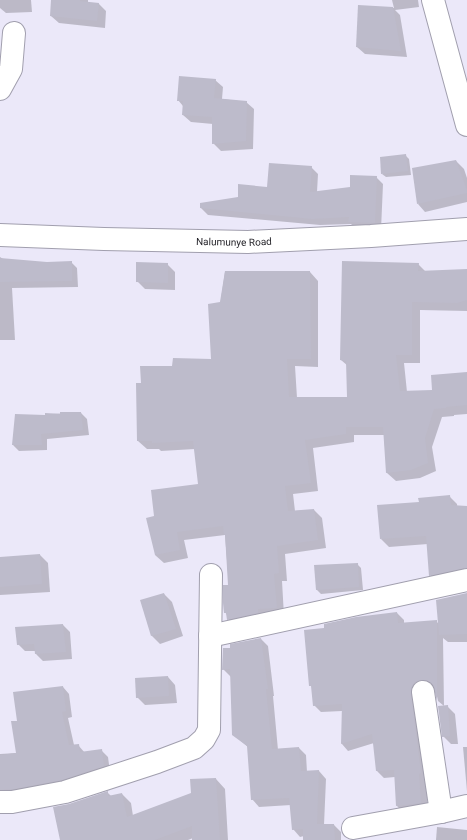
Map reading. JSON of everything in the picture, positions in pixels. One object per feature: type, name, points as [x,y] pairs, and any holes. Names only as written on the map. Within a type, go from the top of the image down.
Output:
[{"type":"street","points":[[433,0],[467,125]]},
{"type":"street","points":[[0,89],[11,69],[14,33]]},
{"type":"street","name":"Nalumunye Road","points":[[0,235],[248,242],[371,236],[467,229]]},
{"type":"street","points":[[0,802],[12,802],[65,792],[150,765],[194,748],[204,739],[209,730],[211,575]]},
{"type":"street","points":[[210,636],[467,580]]},
{"type":"street","points":[[423,692],[441,812]]},
{"type":"street","points":[[353,828],[467,806]]},
{"type":"building","points":[[51,0],[80,0],[99,3],[97,21],[50,16]]},
{"type":"building","points":[[358,5],[393,7],[401,51],[356,47]]},
{"type":"building","points":[[179,76],[216,79],[214,98],[247,101],[246,141],[212,144],[212,117],[182,115],[183,101],[177,101]]},
{"type":"building","points":[[406,154],[408,171],[381,174],[380,157]]},
{"type":"building","points":[[456,160],[467,193],[417,204],[412,168]]},
{"type":"building","points":[[269,163],[312,166],[310,192],[350,187],[350,175],[377,176],[375,223],[348,222],[349,217],[312,219],[200,208],[200,203],[238,197],[238,184],[267,187]]},
{"type":"building","points":[[0,258],[47,262],[72,261],[72,281],[0,282]]},
{"type":"building","points":[[342,261],[419,263],[418,271],[467,269],[467,300],[457,303],[412,302],[412,355],[396,355],[400,391],[432,390],[431,375],[467,372],[467,405],[434,409],[425,438],[428,463],[411,470],[386,473],[383,427],[346,427],[346,434],[305,440],[311,483],[285,486],[288,511],[314,509],[318,540],[277,546],[279,573],[274,574],[277,608],[258,609],[258,613],[227,620],[226,613],[224,613],[223,603],[223,585],[228,585],[225,534],[224,535],[223,526],[177,532],[180,550],[155,555],[146,518],[154,516],[151,490],[198,484],[193,441],[152,443],[152,441],[137,441],[136,383],[141,383],[140,366],[172,366],[173,358],[211,359],[208,304],[220,302],[225,271],[310,271],[311,359],[287,359],[289,397],[347,397],[346,361],[340,360]]},
{"type":"building","points":[[136,262],[168,263],[168,283],[136,282]]},
{"type":"building","points":[[60,412],[81,412],[83,430],[41,434],[42,445],[12,445],[15,414],[45,415],[45,413],[60,414]]},
{"type":"building","points":[[450,495],[451,505],[467,506],[467,568],[429,576],[426,536],[380,539],[377,505],[419,502],[418,498]]},
{"type":"building","points":[[40,554],[42,584],[0,587],[0,557]]},
{"type":"building","points":[[358,563],[359,587],[316,590],[314,565]]},
{"type":"building","points":[[164,593],[176,629],[151,636],[140,600]]},
{"type":"building","points":[[467,593],[467,634],[439,635],[436,600]]},
{"type":"building","points":[[397,612],[398,623],[437,620],[437,701],[433,685],[428,681],[421,680],[415,682],[412,687],[411,694],[421,773],[419,774],[421,803],[396,806],[394,770],[376,771],[372,734],[341,744],[342,704],[313,706],[311,686],[309,686],[304,630],[324,628],[324,624],[356,617]]},
{"type":"building","points":[[63,624],[66,652],[35,654],[34,644],[17,645],[15,627]]},
{"type":"building","points":[[261,638],[268,689],[266,689],[272,749],[299,747],[301,771],[319,770],[317,824],[334,824],[335,840],[303,840],[303,829],[292,830],[289,798],[251,800],[247,746],[232,735],[230,669],[222,670],[223,648],[230,648],[230,644]]},
{"type":"building","points":[[168,676],[169,696],[136,698],[135,678]]},
{"type":"building","points":[[63,686],[66,711],[62,712],[69,745],[79,744],[80,752],[102,749],[104,766],[62,780],[14,789],[0,790],[0,755],[16,753],[11,721],[17,721],[13,692]]},
{"type":"building","points":[[448,705],[450,736],[442,737],[438,706]]},
{"type":"building","points":[[216,778],[220,840],[192,840],[192,826],[155,840],[60,840],[53,807],[69,804],[108,791],[108,796],[122,793],[127,817],[191,793],[190,779]]}]
